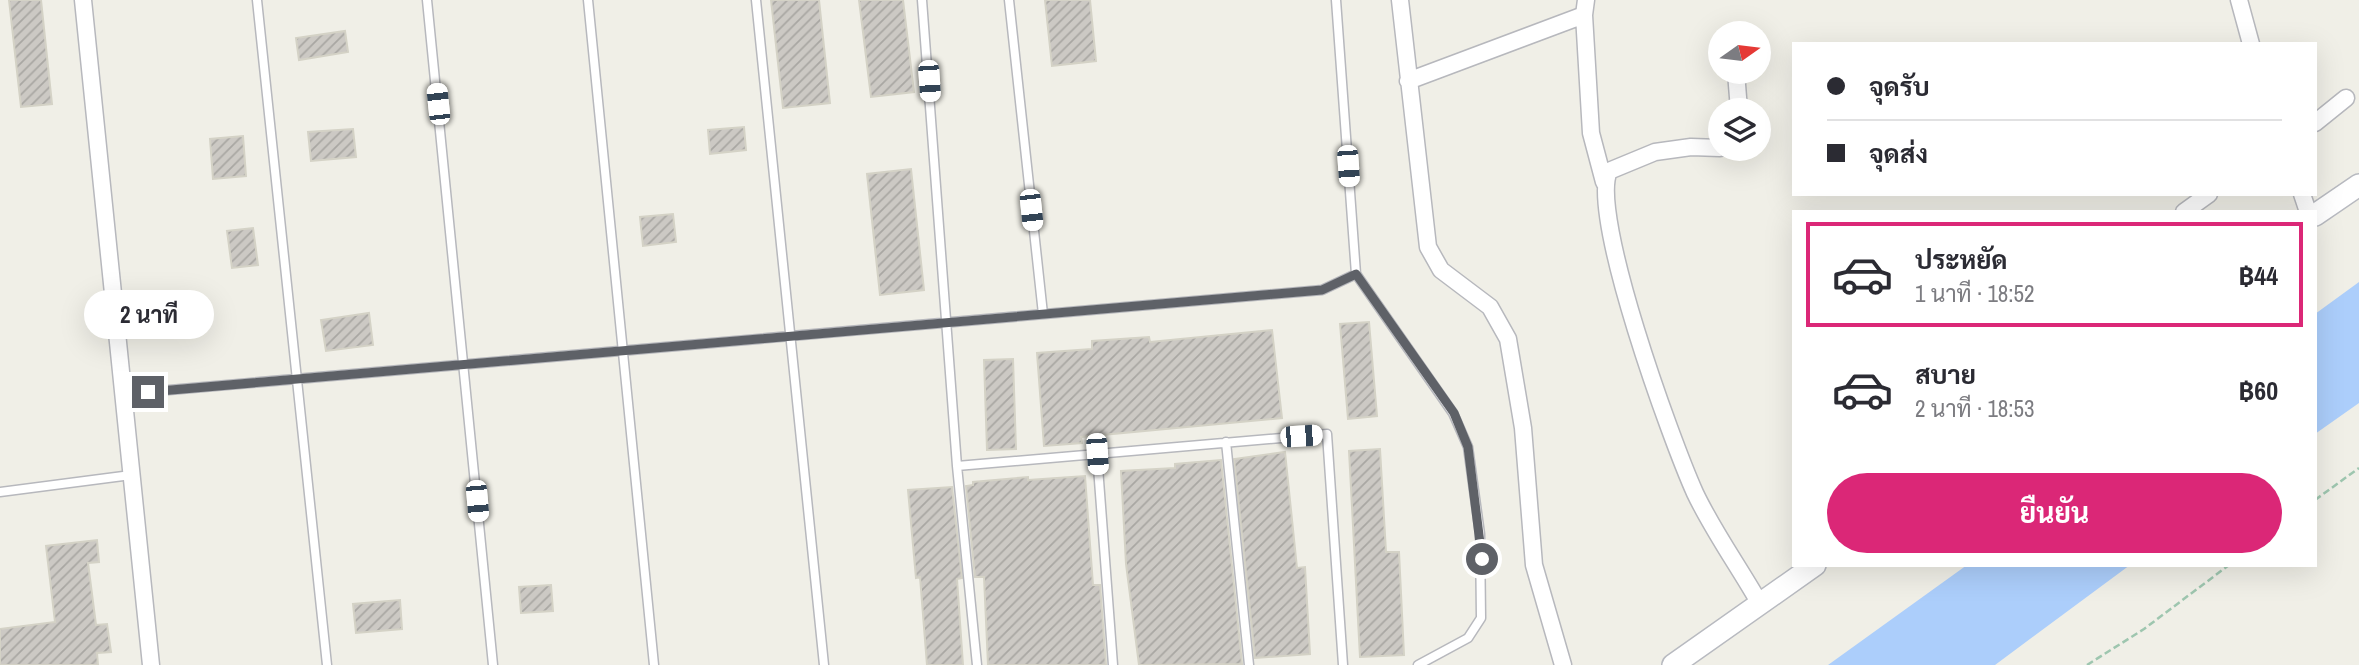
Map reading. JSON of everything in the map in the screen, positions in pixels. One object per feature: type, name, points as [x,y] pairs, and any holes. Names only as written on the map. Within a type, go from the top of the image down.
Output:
[{"type":"main road","points":[[2317,214],[2359,185]]},
{"type":"main road","points":[[1673,665],[1812,567]]},
{"type":"street","points":[[83,0],[150,665]]},
{"type":"street","points":[[1400,0],[1428,247],[1441,270],[1490,307],[1507,339],[1523,428],[1534,565],[1563,665]]},
{"type":"street","points":[[2239,0],[2250,42]]},
{"type":"street","points":[[1408,81],[1585,8],[1591,134],[1604,182],[1614,248],[1644,358],[1696,494],[1760,604]]},
{"type":"street","points":[[2317,121],[2346,98]]},
{"type":"street","points":[[1604,182],[1609,171],[1655,152],[1708,148]]},
{"type":"street","points":[[2187,210],[2206,196]]},
{"type":"lane","points":[[257,0],[327,665]]},
{"type":"lane","points":[[427,0],[493,665]]},
{"type":"lane","points":[[588,0],[654,665]]},
{"type":"lane","points":[[756,0],[824,665]]},
{"type":"lane","points":[[922,0],[949,323],[957,466],[976,665]]},
{"type":"lane","points":[[1009,0],[1043,314]]},
{"type":"lane","points":[[1336,0],[1356,274],[1454,413],[1468,447],[1480,534],[1481,618],[1468,638],[1418,665]]},
{"type":"lane","points":[[124,394],[1322,290],[1356,274]]},
{"type":"lane","points":[[957,466],[1327,434],[1343,665]]},
{"type":"lane","points":[[1226,442],[1249,665]]},
{"type":"lane","points":[[1097,454],[1113,665]]},
{"type":"lane","points":[[0,492],[131,475]]},
{"type":"path","points":[[2317,499],[2359,468]]},
{"type":"path","points":[[2087,665],[2144,629],[2226,567]]},
{"type":"water","points":[[2359,282],[2359,403],[2317,433],[2317,313]]},
{"type":"water","points":[[1964,567],[2127,567],[1995,665],[1828,665]]},
{"type":"building","points":[[9,0],[41,0],[52,104],[21,107]]},
{"type":"building","points":[[771,0],[819,0],[830,103],[783,108]]},
{"type":"building","points":[[859,0],[903,0],[914,92],[871,97]]},
{"type":"building","points":[[1045,0],[1090,0],[1096,61],[1052,66]]},
{"type":"building","points":[[345,31],[348,52],[299,60],[296,38]]},
{"type":"building","points":[[744,127],[746,150],[710,154],[708,130]]},
{"type":"building","points":[[353,129],[356,157],[311,161],[308,132]]},
{"type":"building","points":[[243,136],[246,176],[213,179],[210,139]]},
{"type":"building","points":[[911,169],[924,290],[880,295],[867,174]]},
{"type":"building","points":[[673,214],[676,242],[643,246],[640,217]]},
{"type":"building","points":[[253,228],[258,265],[232,268],[227,231]]},
{"type":"building","points":[[369,313],[373,345],[326,351],[321,320]]},
{"type":"building","points":[[1369,322],[1377,416],[1348,419],[1340,324]]},
{"type":"building","points":[[1272,330],[1282,418],[1081,437],[1082,443],[1044,446],[1037,353],[1092,349],[1092,341],[1149,337],[1150,342]]},
{"type":"building","points":[[1013,359],[1016,449],[987,450],[984,360]]},
{"type":"building","points":[[1380,449],[1386,552],[1399,552],[1404,655],[1360,657],[1349,451]]},
{"type":"building","points":[[1285,452],[1297,568],[1305,567],[1310,654],[1255,658],[1234,459]]},
{"type":"building","points":[[1221,460],[1242,664],[1139,665],[1126,564],[1121,471],[1175,468],[1175,464]]},
{"type":"building","points":[[1085,476],[1093,585],[1100,585],[1106,665],[988,665],[984,577],[975,577],[966,486],[973,485],[973,482],[1028,477],[1028,480]]},
{"type":"building","points":[[952,487],[962,578],[957,579],[963,665],[927,665],[920,577],[916,578],[908,490]]},
{"type":"building","points":[[97,540],[99,562],[88,563],[96,625],[107,624],[111,652],[97,653],[98,665],[0,665],[0,629],[55,622],[46,546]]},
{"type":"building","points":[[551,585],[553,611],[521,613],[519,587]]},
{"type":"building","points":[[400,600],[402,629],[356,633],[353,604]]},
{"type":"route","points":[[148,392],[1322,290],[1356,274],[1454,413],[1468,447],[1482,559]]}]
